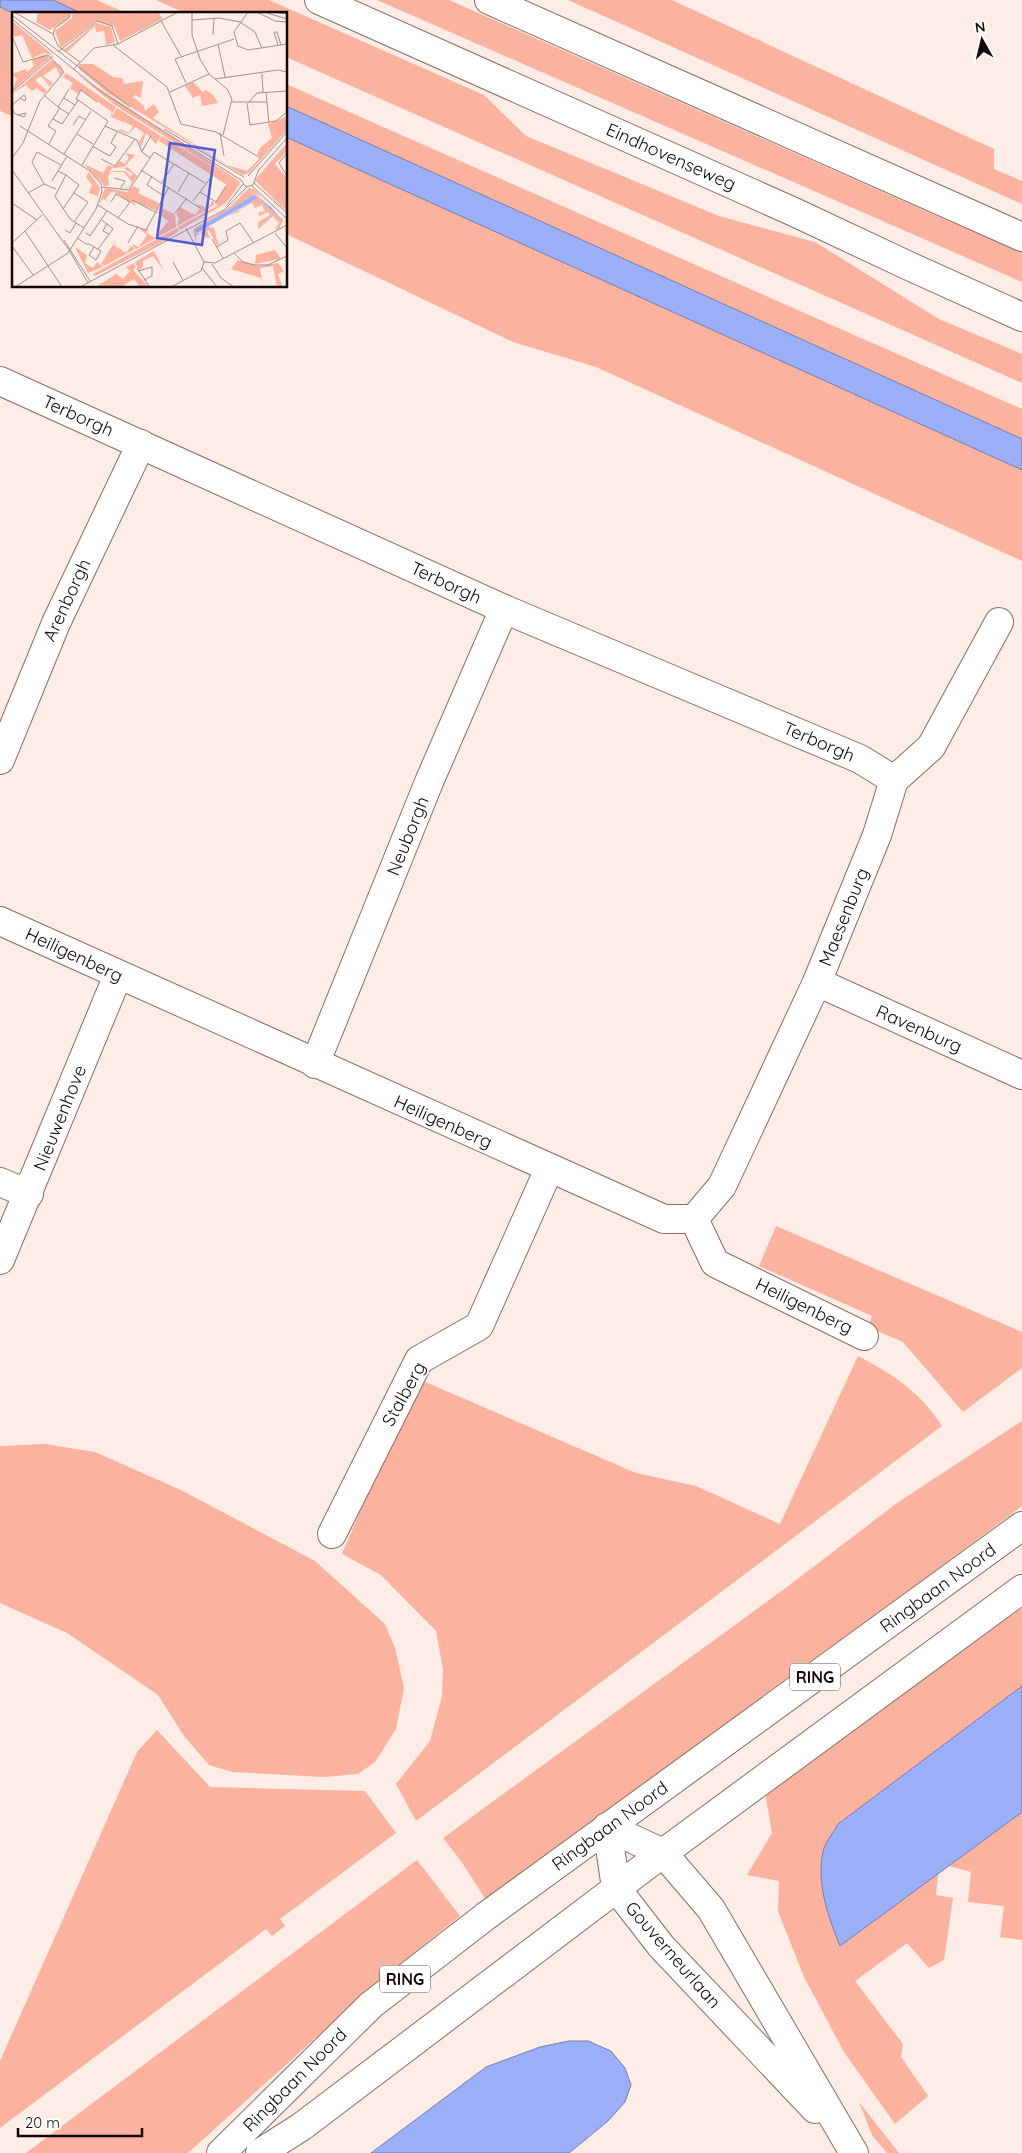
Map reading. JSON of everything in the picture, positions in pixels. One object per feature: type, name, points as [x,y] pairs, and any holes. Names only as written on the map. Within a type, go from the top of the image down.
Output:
[{"type":"street","name":"Eindhovenseweg","points":[[319,0],[794,212],[1022,317]]},
{"type":"street","points":[[489,0],[1022,237]]},
{"type":"street","name":"Terborgh","points":[[0,381],[504,609],[860,759],[894,780]]},
{"type":"street","name":"Arenborgh","points":[[0,760],[56,624],[141,444]]},
{"type":"street","name":"Neuborgh","points":[[315,1064],[426,791],[504,609]]},
{"type":"street","points":[[894,780],[931,747],[1000,622]]},
{"type":"street","name":"Maesenburg","points":[[694,1219],[722,1186],[816,982],[877,835],[894,780]]},
{"type":"street","name":"Heiligenberg","points":[[0,921],[664,1219],[694,1219],[715,1263],[864,1336]]},
{"type":"street","name":"Nieuwenhove","points":[[0,1260],[29,1194],[118,975]]},
{"type":"street","name":"Ravenburg","points":[[816,982],[1022,1075]]},
{"type":"street","name":"Stalberg","points":[[332,1534],[419,1360],[479,1326],[549,1169]]},
{"type":"street","points":[[0,1182],[29,1194]]},
{"type":"street","name":"Ringbaan Noord","points":[[221,2153],[371,2005],[486,1916],[1022,1526]]},
{"type":"street","name":"Ringbaan Noord","points":[[260,2153],[301,2127],[616,1888],[1022,1589]]},
{"type":"street","name":"Gouverneurlaan","points":[[607,1827],[663,1853],[711,1909],[851,2148]]},
{"type":"street","name":"Gouverneurlaan","points":[[607,1827],[616,1888],[662,1946],[851,2148]]},
{"type":"shaded area","points":[[53,0],[97,0],[124,12],[79,12]]},
{"type":"shaded area","points":[[156,0],[269,0],[484,95],[526,136],[719,216],[815,242],[939,319],[1022,354],[1022,383],[288,58],[288,12],[183,12]]},
{"type":"shaded area","points":[[377,0],[449,0],[1022,252],[1022,282]]},
{"type":"shaded area","points":[[568,0],[672,0],[994,149],[994,169],[1022,181],[1022,204]]},
{"type":"shaded area","points":[[0,7],[12,13],[12,116],[0,111]]},
{"type":"shaded area","points":[[288,85],[1022,409],[1022,439],[288,107]]},
{"type":"shaded area","points":[[288,138],[1022,470],[1022,561],[596,367],[513,342],[288,235]]},
{"type":"shaded area","points":[[776,1226],[1022,1332],[1022,1368],[963,1412],[903,1342],[868,1327],[872,1316],[759,1266]]},
{"type":"shaded area","points":[[858,1356],[894,1377],[915,1393],[942,1426],[416,1821],[396,1784],[430,1741],[442,1696],[443,1669],[436,1631],[381,1575],[342,1554],[416,1378],[636,1473],[696,1486],[780,1524]]},
{"type":"shaded area","points":[[1022,1421],[1022,1506],[576,1839],[486,1900],[461,1861],[443,1838],[791,1584],[897,1503]]},
{"type":"shaded area","points":[[45,1444],[95,1452],[181,1490],[315,1561],[385,1624],[395,1648],[404,1688],[396,1729],[375,1762],[358,1774],[324,1777],[232,1772],[209,1765],[184,1736],[158,1695],[67,1633],[0,1603],[0,1446]]},
{"type":"shaded area","points":[[1022,1608],[1022,1686],[838,1824],[840,1946],[938,1874],[936,1895],[953,1898],[944,1960],[929,1968],[907,1943],[855,1981],[903,2044],[901,2057],[928,2096],[895,2124],[844,2052],[804,1977],[778,1911],[779,1881],[747,1875],[772,1833],[765,1792]]},
{"type":"shaded area","points":[[157,1730],[210,1787],[365,1791],[396,1833],[280,1919],[285,1926],[272,1936],[266,1929],[0,2128],[0,2061],[137,1752]]},
{"type":"shaded area","points":[[1022,1812],[1022,1940],[1000,1937],[1004,1906],[968,1902],[971,1872],[949,1866]]},
{"type":"shaded area","points":[[417,1860],[460,1916],[381,1979],[188,2153],[26,2153]]},
{"type":"shaded area","points":[[859,2102],[899,2153],[887,2153],[872,2135]]},
{"type":"water","points":[[0,0],[53,0],[79,12],[12,13],[0,7]]},
{"type":"water","points":[[288,107],[1022,439],[1022,470],[288,138]]},
{"type":"water","points":[[1022,1686],[1022,1812],[840,1946],[827,1911],[821,1873],[824,1848],[838,1824]]},
{"type":"water","points":[[569,2041],[588,2041],[611,2051],[625,2068],[631,2085],[625,2102],[608,2121],[569,2153],[371,2153],[486,2067],[540,2047]]}]
